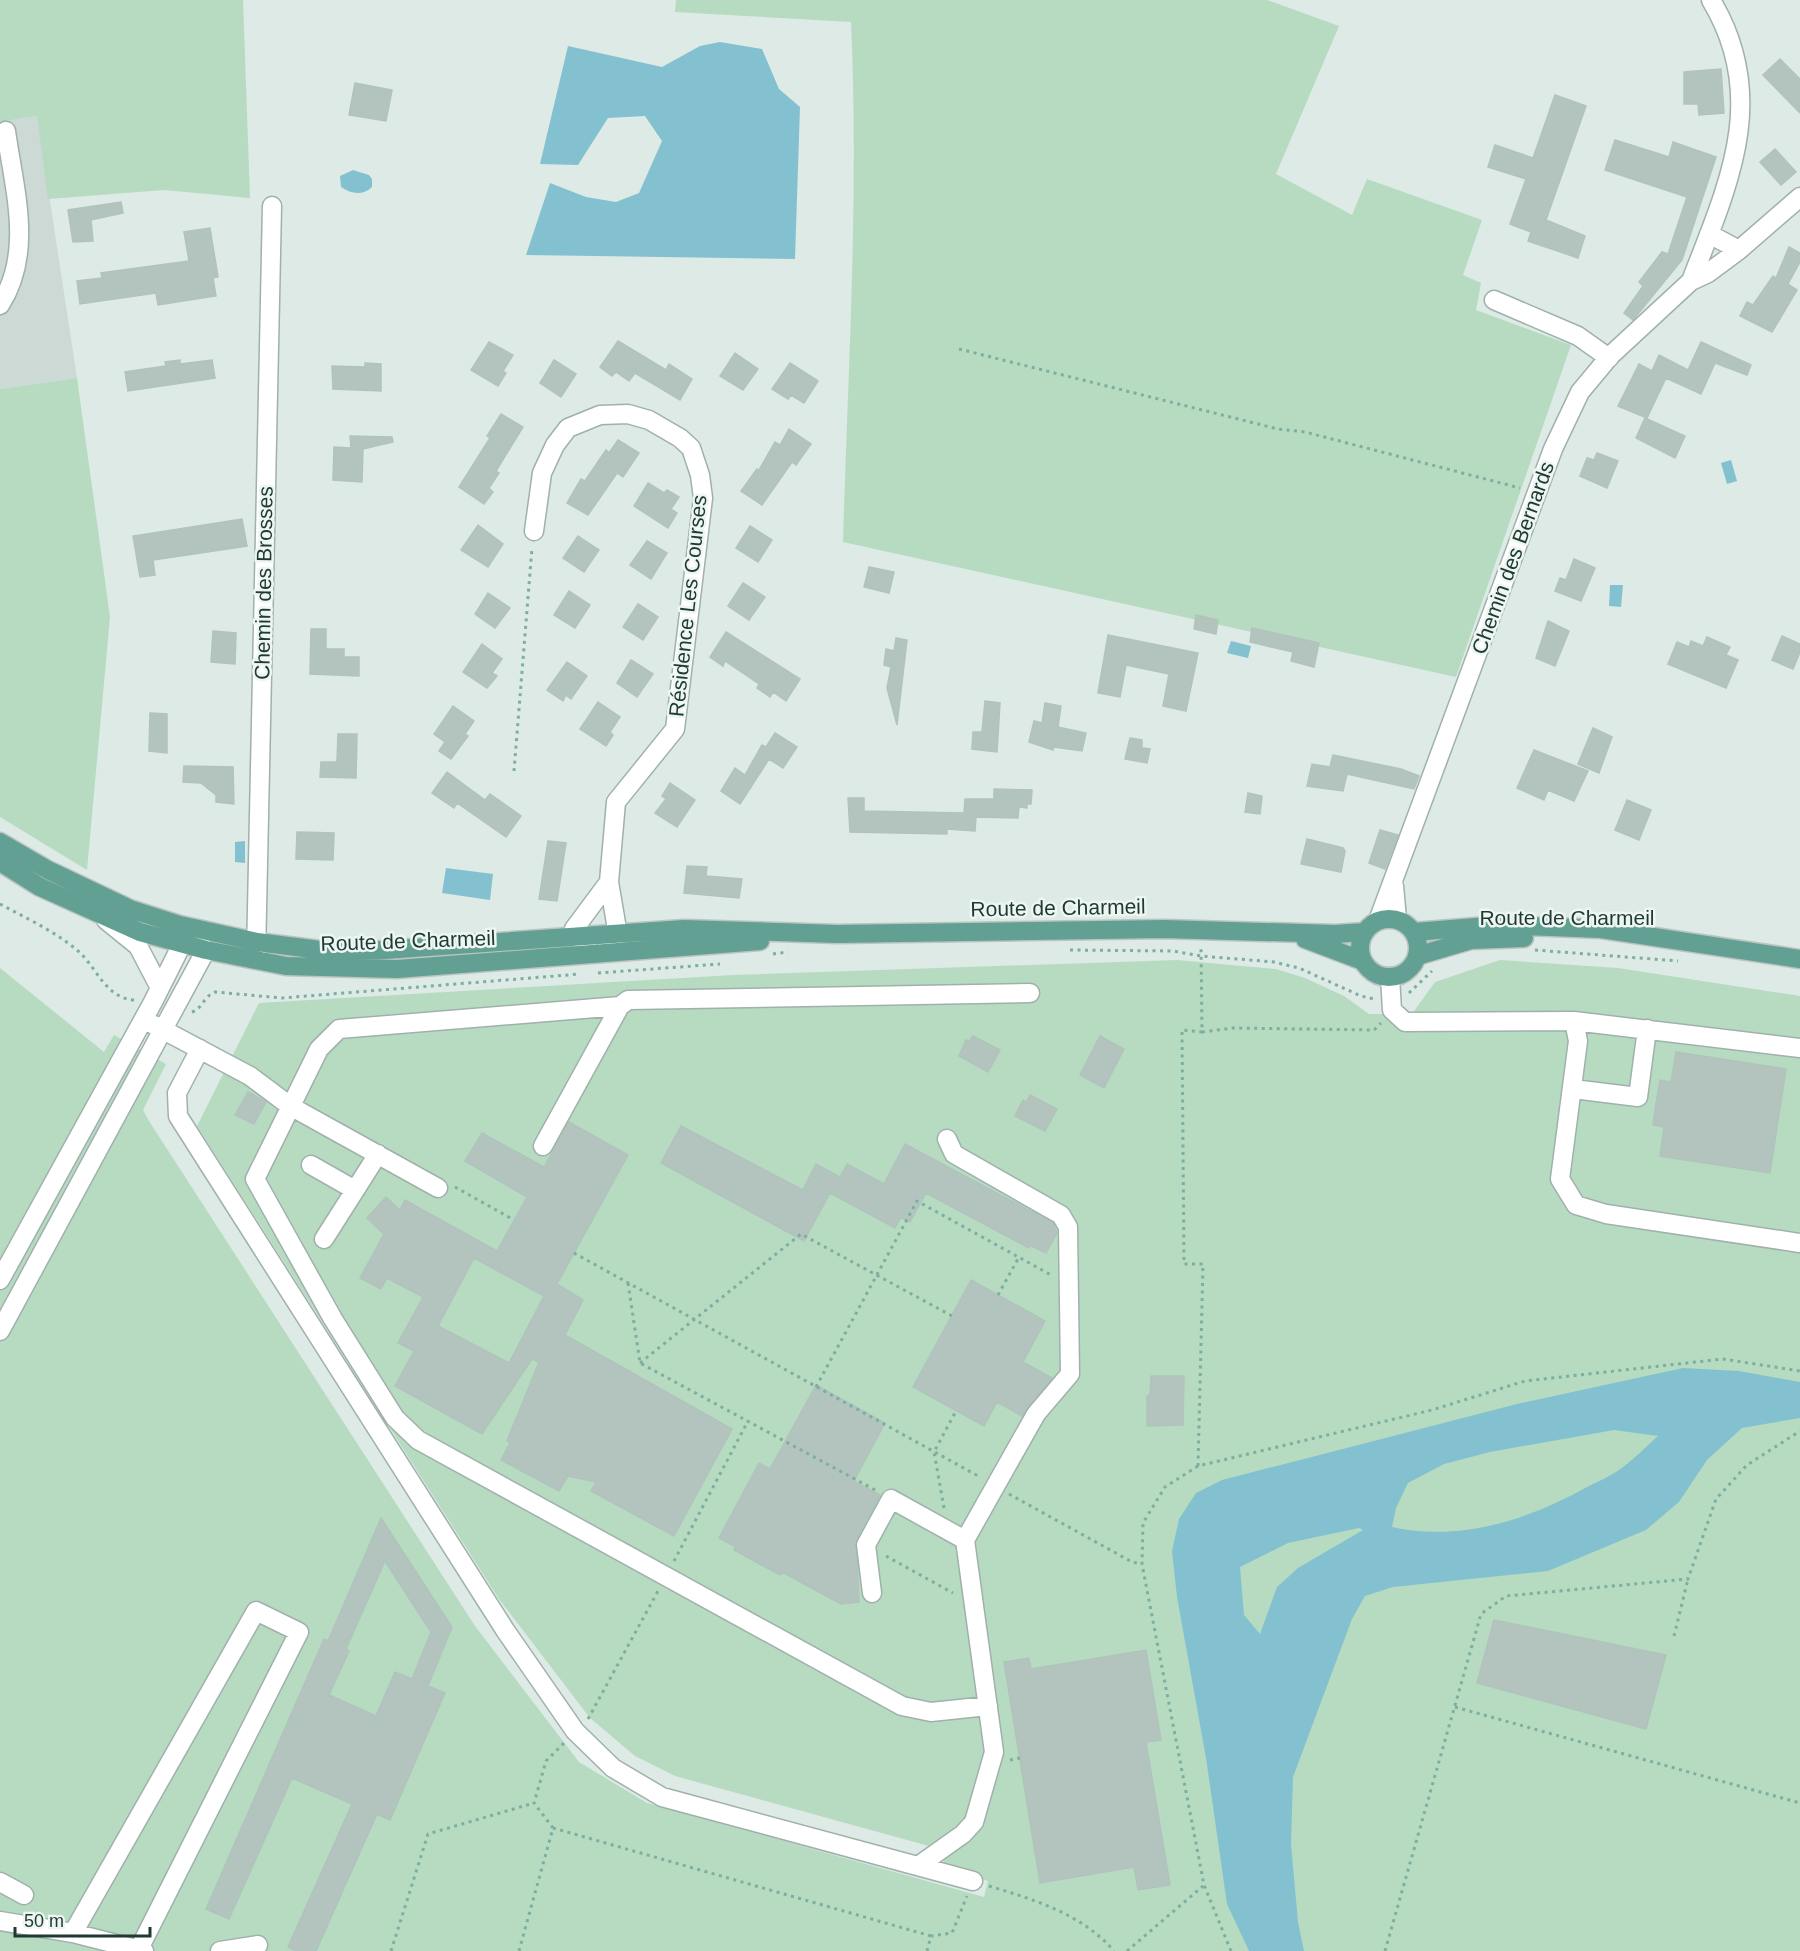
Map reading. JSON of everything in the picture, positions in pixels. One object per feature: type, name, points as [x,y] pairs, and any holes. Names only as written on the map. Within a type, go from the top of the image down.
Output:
[{"type":"main road","name":"Route de Charmeil","points":[[0,842],[87,890],[130,909],[257,952],[286,966],[397,969],[521,959],[620,943],[684,929],[837,934],[1164,929],[1335,934],[1371,926]]},
{"type":"main road","points":[[0,862],[40,887],[103,917],[140,932],[194,944]]},
{"type":"main road","points":[[1397,920],[1414,932],[1418,945],[1417,956],[1411,967],[1401,974],[1390,977],[1378,975],[1364,961],[1360,946],[1371,926],[1397,920]]},
{"type":"main road","name":"Route de Charmeil","points":[[1414,932],[1500,925],[1601,929],[1800,959]]},
{"type":"main road","name":"Route de Charmeil","points":[[1281,931],[1334,948],[1364,961]]},
{"type":"main road","name":"Route de Charmeil","points":[[257,952],[385,950],[575,937],[620,943]]},
{"type":"main road","name":"Route de Charmeil","points":[[1417,956],[1471,940],[1503,937],[1684,941]]},
{"type":"street","points":[[1691,281],[1734,166],[1742,115],[1736,61],[1720,15],[1711,0]]},
{"type":"street","points":[[0,304],[17,269],[21,239],[6,131]]},
{"type":"street","points":[[1691,281],[1708,273],[1739,250],[1800,197]]},
{"type":"street","name":"Chemin des Brosses","points":[[257,952],[272,206]]},
{"type":"street","points":[[1709,234],[1739,250]]},
{"type":"street","name":"Chemin des Bernards","points":[[1371,926],[1395,873],[1553,449],[1580,392],[1608,358],[1691,281]]},
{"type":"street","points":[[1494,300],[1578,336],[1608,358]]},
{"type":"street","name":"Résidence Les Courses","points":[[534,531],[542,473],[555,445],[568,428],[600,415],[628,414],[649,420],[691,448],[700,475],[703,498],[675,729],[615,802],[609,882],[620,943]]},
{"type":"street","name":"Chemin des Bernards","points":[[1395,873],[1394,897],[1397,920]]},
{"type":"street","points":[[599,945],[575,937],[574,929],[609,882]]},
{"type":"street","points":[[103,917],[138,946],[156,995]]},
{"type":"street","points":[[180,925],[194,944],[233,947],[257,952]]},
{"type":"street","points":[[521,959],[539,950],[620,943]]},
{"type":"street","points":[[0,1280],[156,995],[194,944]]},
{"type":"street","points":[[0,1331],[164,1030],[175,1008],[194,944]]},
{"type":"street","points":[[1390,977],[1392,1004],[1405,1022],[1574,1021],[1800,1048]]},
{"type":"street","points":[[543,1146],[620,1006],[628,1000],[1030,993]]},
{"type":"street","points":[[620,1006],[339,1029],[319,1048],[255,1179],[333,1319],[364,1369],[395,1418],[418,1440],[902,1706],[931,1712],[988,1706]]},
{"type":"street","points":[[144,1019],[250,1076],[290,1106],[438,1188]]},
{"type":"street","points":[[1574,1021],[1578,1041],[1560,1179],[1576,1205],[1606,1214],[1800,1243]]},
{"type":"street","points":[[1573,1089],[1638,1097],[1647,1029]]},
{"type":"street","points":[[200,1049],[177,1093],[178,1116],[505,1630],[575,1731],[613,1768],[662,1797],[973,1881]]},
{"type":"street","points":[[918,1866],[963,1834],[974,1822],[994,1752],[965,1540],[1036,1414],[1070,1374],[1068,1227],[1061,1215],[954,1154],[947,1139]]},
{"type":"street","points":[[324,1239],[378,1154]]},
{"type":"street","points":[[311,1165],[355,1190]]},
{"type":"street","points":[[872,1593],[866,1545],[891,1499],[965,1540]]},
{"type":"street","points":[[0,1921],[73,1933],[142,1950],[299,1632],[256,1611],[73,1933]]},
{"type":"street","points":[[0,1882],[24,1895]]},
{"type":"street","points":[[220,1951],[258,1945]]},
{"type":"path","points":[[959,349],[1278,429],[1305,432],[1537,492]]},
{"type":"path","points":[[514,771],[534,531]]},
{"type":"path","points":[[0,904],[58,936],[78,950],[117,997],[156,995]]},
{"type":"path","points":[[1201,942],[1202,1032]]},
{"type":"path","points":[[1066,950],[1173,951],[1202,956],[1274,962],[1299,968],[1360,996],[1392,1004]]},
{"type":"path","points":[[1532,950],[1686,961]]},
{"type":"path","points":[[771,955],[793,951]]},
{"type":"path","points":[[175,1008],[195,1012],[208,994],[215,992],[293,997],[574,976],[588,971],[604,974],[727,962]]},
{"type":"path","points":[[1198,1466],[1203,1264],[1184,1264],[1182,1030],[1202,1032],[1233,1028],[1374,1030],[1392,1004],[1407,996],[1439,964]]},
{"type":"path","points":[[438,1188],[453,1187],[514,1220]]},
{"type":"path","points":[[816,1387],[917,1201],[1069,1284]]},
{"type":"path","points":[[640,1363],[801,1234],[952,1316]]},
{"type":"path","points":[[574,1253],[1132,1562],[1142,1564]]},
{"type":"path","points":[[998,1295],[1019,1257]]},
{"type":"path","points":[[628,1283],[640,1363]]},
{"type":"path","points":[[1231,1951],[1204,1885],[1142,1564],[1143,1523],[1165,1487],[1198,1466],[1432,1410],[1525,1381],[1723,1359],[1800,1371]]},
{"type":"path","points":[[640,1363],[891,1499]]},
{"type":"path","points":[[1674,1636],[1688,1579],[1716,1499],[1747,1465],[1800,1431]]},
{"type":"path","points":[[866,1545],[958,1596]]},
{"type":"path","points":[[1385,1951],[1481,1614],[1506,1596],[1688,1579]]},
{"type":"path","points":[[1455,1707],[1800,1803]]},
{"type":"path","points":[[534,1803],[546,1761],[575,1731]]},
{"type":"path","points":[[534,1803],[553,1828],[931,1936],[952,1933],[973,1881],[1047,1904],[1098,1933],[1114,1951]]},
{"type":"path","points":[[391,1951],[428,1834],[534,1803]]},
{"type":"path","points":[[519,1951],[553,1828]]},
{"type":"path","points":[[1127,1951],[1204,1885]]},
{"type":"path","points":[[927,1951],[931,1936]]},
{"type":"shaded area","points":[[37,116],[77,378],[0,389],[0,122]]},
{"type":"green space","points":[[0,0],[243,0],[250,198],[164,190],[48,199],[37,116],[0,122]]},
{"type":"green space","points":[[676,0],[1267,0],[1339,26],[1276,174],[1352,215],[1367,179],[1482,220],[1463,275],[1481,283],[1476,310],[1571,345],[1456,677],[843,542],[853,217],[851,22],[675,12]]},
{"type":"green space","points":[[77,378],[110,617],[87,870],[0,817],[0,389]]},
{"type":"green space","points":[[1177,960],[1276,969],[1305,978],[1344,996],[1369,1014],[1412,1014],[1435,982],[1500,960],[1618,968],[1800,996],[1800,1951],[0,1951],[0,968],[104,1052],[114,1035],[166,1064],[143,1110],[149,1121],[475,1626],[579,1762],[647,1803],[984,1897],[988,1881],[944,1869],[942,1866],[947,1851],[675,1776],[635,1756],[590,1718],[499,1599],[197,1126],[259,1003],[733,975]]},
{"type":"water","points":[[720,42],[762,49],[779,89],[800,107],[795,259],[526,255],[550,183],[586,197],[616,202],[639,193],[662,141],[645,116],[608,118],[578,165],[540,164],[568,46],[662,67],[700,46]]},
{"type":"water","points":[[353,170],[369,175],[372,179],[372,187],[365,192],[357,193],[341,187],[340,176]]},
{"type":"water","points":[[1731,460],[1737,481],[1727,484],[1721,463]]},
{"type":"water","points":[[1610,585],[1623,585],[1621,607],[1609,606]]},
{"type":"water","points":[[1231,641],[1251,646],[1248,658],[1227,653]]},
{"type":"water","points":[[245,841],[245,863],[235,862],[235,842]]},
{"type":"water","points":[[446,868],[493,874],[490,900],[442,893]]},
{"type":"water","points":[[1683,1368],[1739,1371],[1800,1382],[1800,1418],[1742,1428],[1707,1460],[1679,1502],[1646,1530],[1548,1571],[1393,1587],[1365,1596],[1352,1619],[1293,1777],[1291,1844],[1298,1922],[1304,1951],[1249,1951],[1227,1904],[1206,1758],[1177,1597],[1172,1551],[1179,1519],[1196,1493],[1222,1480],[1517,1404]],"holes":[[[1614,1430],[1658,1436],[1615,1473],[1564,1499],[1517,1518],[1468,1530],[1443,1532],[1392,1527],[1396,1508],[1408,1483],[1444,1464],[1490,1452]],[[1359,1528],[1363,1530],[1298,1568],[1277,1587],[1260,1634],[1244,1615],[1240,1567],[1288,1543]]]},
{"type":"building","points":[[1780,59],[1800,79],[1800,113],[1763,75]]},
{"type":"building","points":[[1721,69],[1724,113],[1699,115],[1698,104],[1684,104],[1684,72]]},
{"type":"building","points":[[355,83],[392,90],[386,121],[349,115]]},
{"type":"building","points":[[1555,95],[1586,106],[1546,220],[1585,236],[1578,258],[1528,241],[1531,232],[1510,224],[1526,179],[1488,167],[1495,145],[1533,158]]},
{"type":"building","points":[[1615,140],[1669,157],[1673,142],[1716,157],[1682,260],[1633,320],[1624,313],[1643,286],[1639,282],[1662,252],[1668,254],[1687,197],[1605,170]]},
{"type":"building","points":[[1775,149],[1796,172],[1781,185],[1760,162]]},
{"type":"building","points":[[121,202],[123,213],[91,220],[93,241],[73,242],[68,210]]},
{"type":"building","points":[[210,228],[218,277],[213,278],[216,296],[158,305],[156,293],[80,304],[77,281],[102,278],[101,273],[189,261],[184,232]]},
{"type":"building","points":[[1789,247],[1800,253],[1800,262],[1788,284],[1797,290],[1772,332],[1740,316],[1747,302],[1753,305],[1773,276],[1776,278]]},
{"type":"building","points":[[618,341],[666,370],[669,364],[692,379],[680,400],[635,373],[629,381],[616,372],[612,376],[600,367]]},
{"type":"building","points":[[489,342],[513,355],[503,371],[506,373],[498,386],[471,370]]},
{"type":"building","points":[[1701,342],[1751,365],[1747,375],[1715,363],[1701,394],[1666,378],[1647,418],[1618,406],[1639,364],[1652,371],[1659,355],[1688,370]]},
{"type":"building","points":[[735,353],[758,369],[743,390],[720,376]]},
{"type":"building","points":[[180,360],[180,364],[212,360],[215,378],[128,391],[125,372],[166,366],[165,362]]},
{"type":"building","points":[[554,360],[576,374],[561,397],[540,383]]},
{"type":"building","points":[[365,363],[381,364],[381,391],[333,389],[332,366],[365,367]]},
{"type":"building","points":[[790,363],[818,381],[804,403],[791,395],[788,399],[772,389]]},
{"type":"building","points":[[501,414],[523,427],[496,471],[499,473],[489,488],[493,492],[484,504],[459,487],[490,438],[487,436]]},
{"type":"building","points":[[1645,418],[1685,436],[1675,458],[1636,438]]},
{"type":"building","points":[[789,429],[811,444],[796,465],[792,462],[762,505],[741,491],[757,469],[759,470],[775,442],[780,445]]},
{"type":"building","points":[[350,436],[392,437],[393,442],[363,449],[362,482],[333,480],[334,447],[351,448]]},
{"type":"building","points":[[618,440],[639,453],[623,477],[617,473],[588,515],[567,503],[581,479],[585,481],[606,450],[609,453]]},
{"type":"building","points":[[1597,453],[1618,461],[1607,488],[1580,476],[1587,458],[1594,460]]},
{"type":"building","points":[[648,483],[664,493],[667,490],[679,497],[671,509],[677,513],[668,528],[634,506]]},
{"type":"building","points":[[242,519],[247,546],[153,560],[155,575],[140,577],[133,536]]},
{"type":"building","points":[[478,525],[503,544],[488,567],[461,550]]},
{"type":"building","points":[[750,526],[772,540],[758,562],[736,548]]},
{"type":"building","points":[[578,536],[599,550],[584,572],[563,558]]},
{"type":"building","points":[[647,541],[667,553],[651,579],[630,565]]},
{"type":"building","points":[[1574,559],[1595,568],[1581,601],[1555,591],[1560,578],[1566,580]]},
{"type":"building","points":[[869,567],[894,572],[889,593],[864,587]]},
{"type":"building","points":[[743,583],[765,597],[749,620],[728,606]]},
{"type":"building","points":[[569,591],[590,605],[575,628],[554,615]]},
{"type":"building","points":[[488,593],[510,608],[495,628],[475,614]]},
{"type":"building","points":[[638,604],[658,617],[643,640],[623,627]]},
{"type":"building","points":[[1196,615],[1218,620],[1216,634],[1194,629]]},
{"type":"building","points":[[1548,621],[1569,631],[1555,666],[1536,658]]},
{"type":"building","points":[[1252,628],[1319,643],[1314,667],[1291,661],[1293,652],[1250,642]]},
{"type":"building","points":[[311,629],[326,629],[326,649],[344,649],[344,657],[359,657],[359,676],[310,674]]},
{"type":"building","points":[[213,631],[236,633],[235,664],[211,662]]},
{"type":"building","points":[[726,632],[800,679],[786,701],[773,692],[770,697],[757,688],[759,684],[725,661],[723,666],[710,657]]},
{"type":"building","points":[[1108,635],[1198,653],[1186,711],[1163,706],[1169,674],[1126,665],[1120,697],[1098,693]]},
{"type":"building","points":[[1782,636],[1800,644],[1800,652],[1793,669],[1772,660]]},
{"type":"building","points":[[1707,637],[1730,647],[1726,655],[1738,660],[1726,688],[1668,664],[1677,642],[1689,647],[1691,641],[1703,646]]},
{"type":"building","points":[[896,638],[907,640],[897,725],[887,688],[891,667],[884,665],[886,649],[894,651]]},
{"type":"building","points":[[482,644],[502,659],[492,673],[497,676],[487,688],[463,672]]},
{"type":"building","points":[[631,660],[653,674],[637,697],[617,683]]},
{"type":"building","points":[[567,662],[587,676],[571,699],[566,695],[563,701],[547,690]]},
{"type":"building","points":[[985,701],[1000,703],[997,752],[972,749],[973,732],[982,732]]},
{"type":"building","points":[[598,702],[620,717],[610,732],[613,735],[606,746],[580,729]]},
{"type":"building","points":[[1045,703],[1061,706],[1058,727],[1086,733],[1082,751],[1054,747],[1053,750],[1029,742],[1034,721],[1042,723]]},
{"type":"building","points":[[453,706],[474,721],[465,734],[468,736],[451,759],[439,751],[445,742],[434,734]]},
{"type":"building","points":[[150,713],[167,714],[167,753],[149,751]]},
{"type":"building","points":[[1593,728],[1612,737],[1599,773],[1578,764]]},
{"type":"building","points":[[775,733],[797,747],[783,768],[769,759],[740,804],[721,791],[735,768],[745,775],[762,745],[766,747]]},
{"type":"building","points":[[338,734],[357,734],[356,778],[320,777],[321,762],[337,762]]},
{"type":"building","points":[[1130,738],[1142,740],[1142,748],[1150,749],[1147,763],[1125,759]]},
{"type":"building","points":[[1534,750],[1588,771],[1574,801],[1548,790],[1544,800],[1517,788]]},
{"type":"building","points":[[1333,755],[1401,769],[1419,776],[1414,789],[1347,774],[1343,791],[1307,786],[1312,764],[1330,767]]},
{"type":"building","points":[[184,766],[233,767],[234,804],[216,802],[216,795],[201,783],[183,782]]},
{"type":"building","points":[[447,772],[485,800],[490,794],[521,816],[506,837],[457,803],[454,808],[432,793]]},
{"type":"building","points":[[670,783],[695,800],[677,827],[655,813],[666,799],[662,796]]},
{"type":"building","points":[[994,789],[1032,790],[1031,804],[1027,804],[1027,808],[1019,807],[1018,818],[976,817],[975,831],[947,829],[947,834],[850,832],[848,798],[864,798],[864,811],[964,813],[965,799],[994,799]]},
{"type":"building","points":[[1248,793],[1262,796],[1260,814],[1245,812]]},
{"type":"building","points":[[1627,800],[1651,810],[1639,840],[1615,830]]},
{"type":"building","points":[[1380,830],[1398,835],[1385,869],[1369,863]]},
{"type":"building","points":[[297,832],[334,833],[333,860],[296,859]]},
{"type":"building","points":[[1307,839],[1343,848],[1345,851],[1341,872],[1301,864]]},
{"type":"building","points":[[548,841],[566,843],[557,901],[539,899]]},
{"type":"building","points":[[687,866],[707,867],[706,876],[742,879],[739,898],[684,893]]},
{"type":"building","points":[[973,1036],[1000,1050],[988,1072],[959,1056],[966,1040],[969,1041]]},
{"type":"building","points":[[1100,1036],[1124,1049],[1104,1088],[1080,1075]]},
{"type":"building","points":[[1676,1052],[1786,1069],[1770,1173],[1660,1156],[1664,1127],[1653,1125],[1656,1103],[1660,1080],[1671,1082]]},
{"type":"building","points":[[248,1092],[266,1102],[254,1124],[235,1115]]},
{"type":"building","points":[[1030,1095],[1057,1109],[1045,1131],[1015,1116],[1023,1100],[1026,1102]]},
{"type":"building","points":[[569,1122],[628,1155],[557,1284],[583,1300],[565,1335],[732,1429],[674,1536],[591,1491],[596,1482],[568,1476],[559,1491],[501,1460],[510,1443],[507,1441],[539,1362],[532,1359],[482,1434],[395,1386],[414,1351],[398,1343],[423,1297],[387,1278],[381,1289],[360,1278],[384,1234],[367,1218],[386,1197],[400,1210],[405,1200],[497,1251],[527,1197],[465,1161],[482,1133],[544,1167]],"holes":[[[474,1258],[544,1296],[509,1363],[438,1326]]]},
{"type":"building","points":[[681,1126],[803,1190],[816,1164],[840,1177],[847,1164],[884,1184],[905,1144],[1053,1223],[1057,1233],[1046,1253],[1030,1245],[1029,1248],[926,1193],[910,1222],[901,1217],[895,1228],[830,1193],[804,1241],[661,1163]]},
{"type":"building","points":[[971,1280],[1045,1321],[1023,1362],[1052,1378],[1022,1416],[997,1402],[984,1426],[913,1387]]},
{"type":"building","points":[[1151,1376],[1184,1376],[1183,1425],[1147,1426],[1147,1396],[1150,1395]]},
{"type":"building","points":[[816,1385],[885,1423],[854,1481],[880,1495],[856,1540],[859,1602],[841,1604],[782,1572],[780,1575],[734,1550],[736,1547],[719,1538],[759,1463],[770,1469]]},
{"type":"building","points":[[381,1518],[452,1627],[428,1686],[445,1693],[390,1820],[377,1814],[316,1951],[297,1951],[288,1947],[352,1804],[292,1778],[229,1919],[206,1909],[324,1639],[328,1641]],"holes":[[[385,1561],[431,1632],[412,1679],[395,1672],[376,1716],[329,1695],[349,1651],[346,1649]]]},
{"type":"building","points":[[1494,1620],[1666,1655],[1646,1729],[1477,1683]]},
{"type":"building","points":[[1146,1650],[1161,1740],[1146,1742],[1170,1885],[1138,1890],[1134,1867],[1040,1883],[1004,1662],[1029,1658],[1031,1669]]}]
